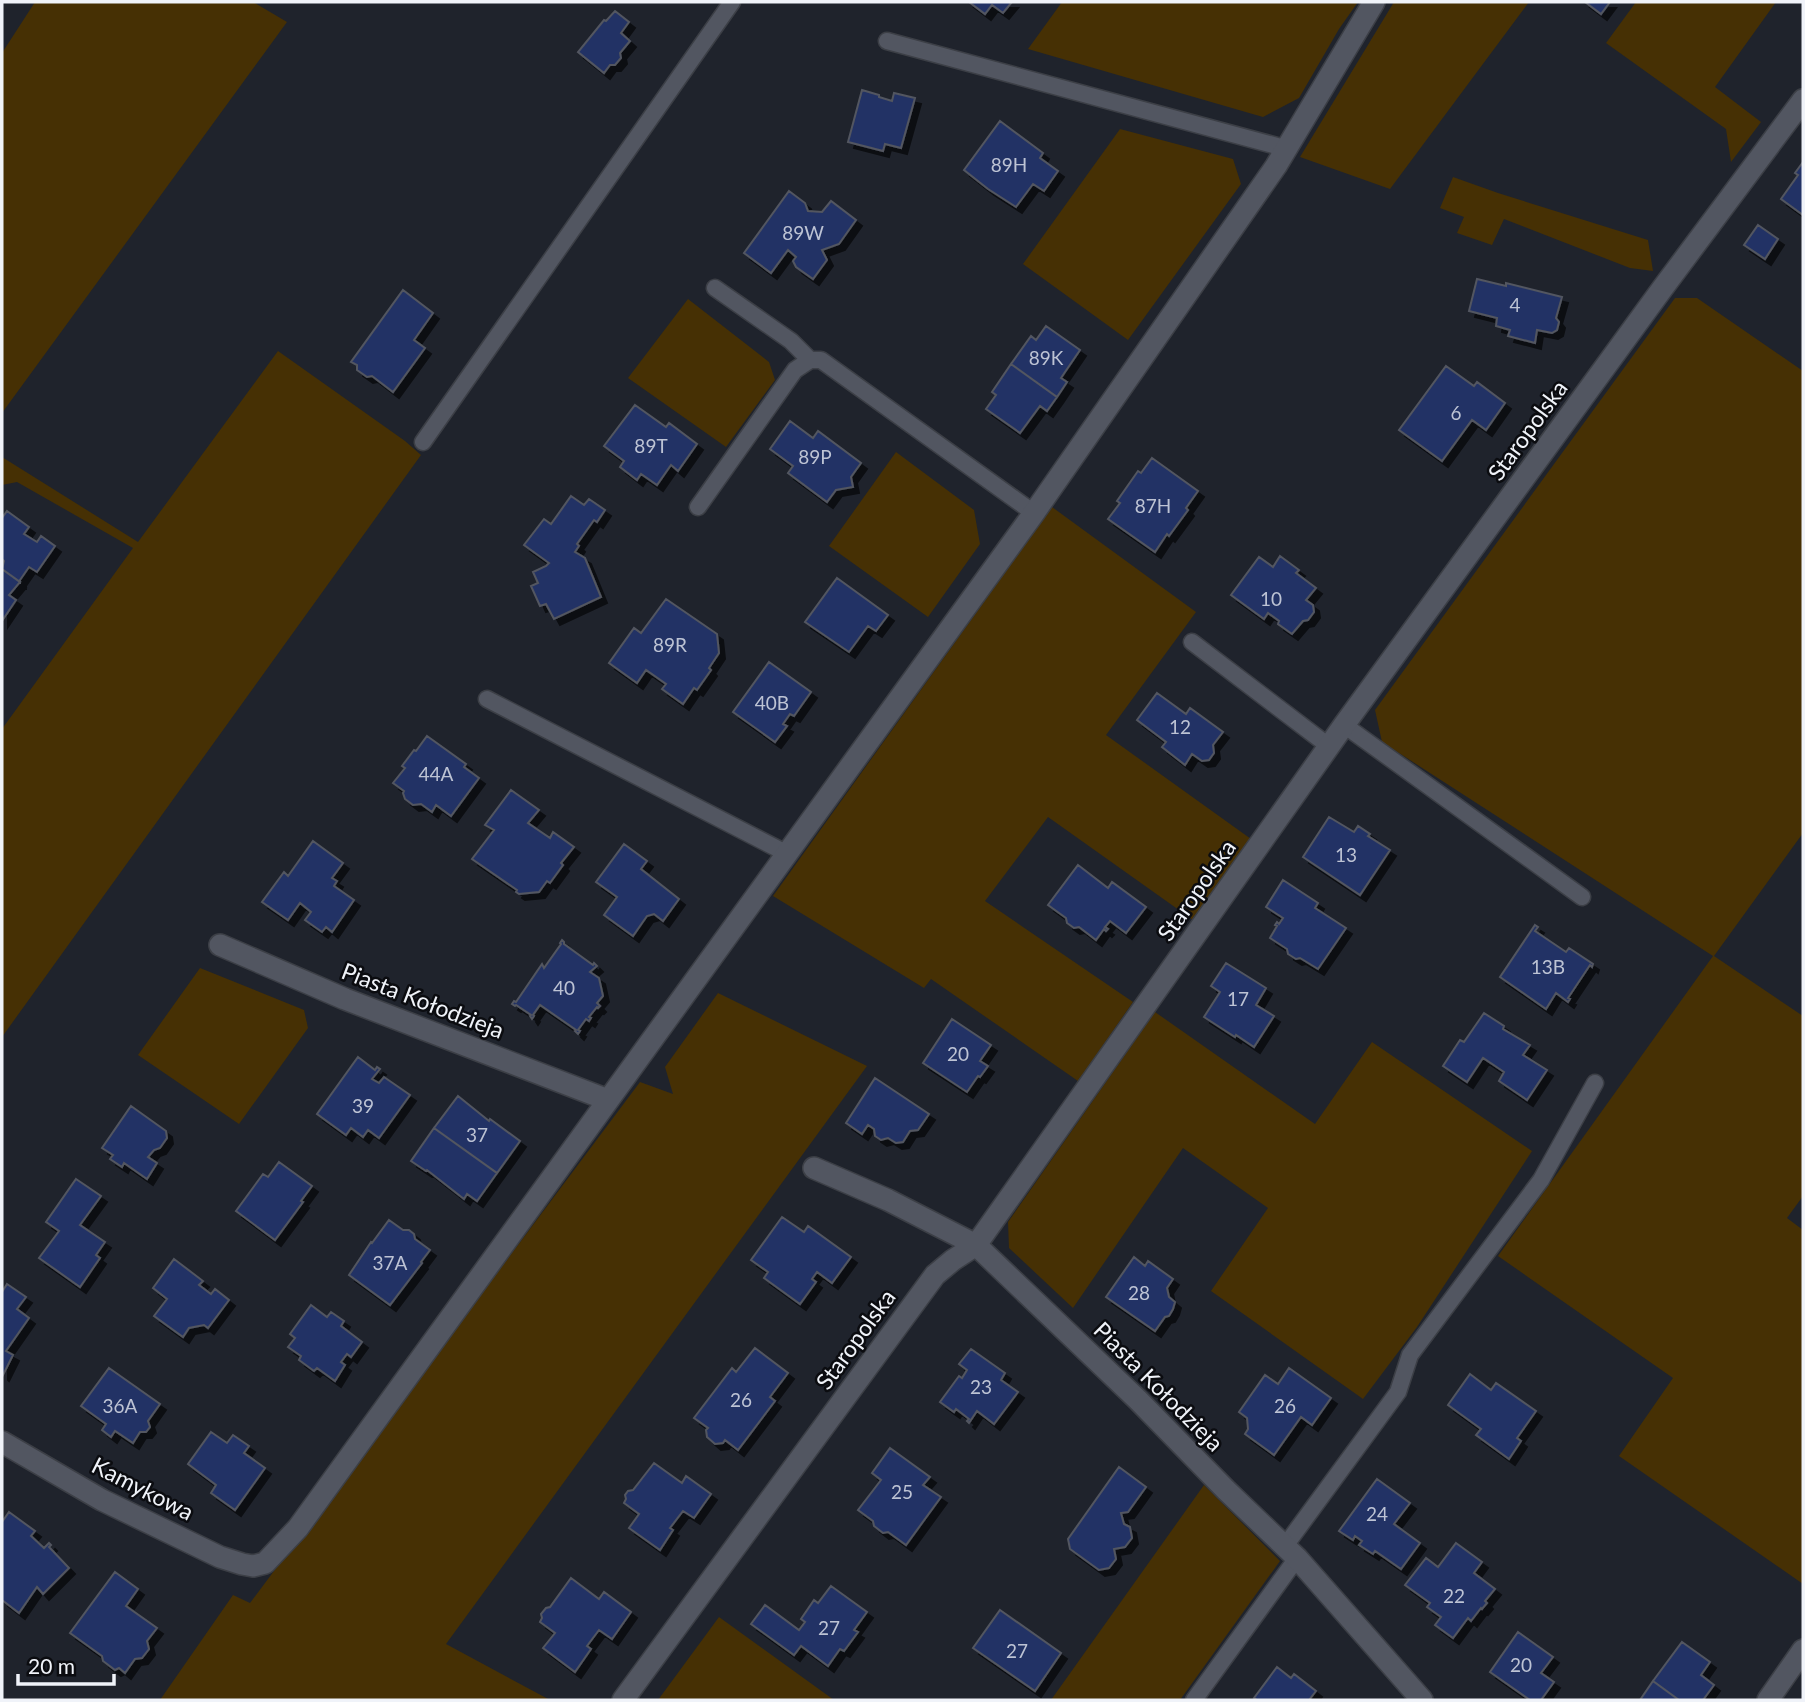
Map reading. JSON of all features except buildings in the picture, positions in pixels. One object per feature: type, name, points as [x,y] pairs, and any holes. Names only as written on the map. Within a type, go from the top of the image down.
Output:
[{"type":"street","points":[[608,1100],[1034,513],[1288,149],[1374,2]]},
{"type":"street","name":"Staropolska","points":[[622,1700],[935,1275],[976,1245],[1344,726],[1803,100]]},
{"type":"street","name":"Piasta Kołodzieja","points":[[220,945],[345,999],[608,1100]]},
{"type":"street","name":"Kamykowa","points":[[2,1442],[103,1500],[220,1557],[253,1566],[265,1563],[298,1528],[608,1100]]},
{"type":"street","name":"Piasta Kołodzieja","points":[[814,1168],[888,1200],[976,1245],[1291,1552],[1422,1700]]},
{"type":"street","points":[[1768,1700],[1803,1650]]},
{"type":"lane","points":[[424,442],[732,2]]},
{"type":"lane","points":[[887,41],[1288,149]]},
{"type":"lane","points":[[715,288],[791,341],[810,360]]},
{"type":"lane","points":[[698,507],[795,370],[810,360],[821,360],[1034,513]]},
{"type":"lane","points":[[1192,642],[1330,747]]},
{"type":"lane","points":[[487,699],[786,853]]},
{"type":"lane","points":[[1344,726],[1582,897]]},
{"type":"lane","points":[[1194,1700],[1398,1392],[1410,1355],[1541,1180],[1595,1083]]},
{"type":"shaded area","points":[[35,2],[253,2],[287,22],[2,413],[2,53]]},
{"type":"shaded area","points":[[1062,2],[1358,2],[1299,98],[1263,117],[1028,49]]},
{"type":"shaded area","points":[[1394,2],[1529,2],[1390,189],[1300,157]]},
{"type":"shaded area","points":[[1636,2],[1776,2],[1715,87],[1761,122],[1731,162],[1726,129],[1606,43]]},
{"type":"shaded area","points":[[1120,129],[1233,159],[1241,184],[1128,340],[1023,264]]},
{"type":"shaded area","points":[[1453,177],[1648,240],[1653,271],[1630,268],[1504,219],[1492,245],[1457,233],[1464,217],[1440,208]]},
{"type":"shaded area","points":[[1675,298],[1697,298],[1803,371],[1803,833],[1714,956],[1803,1016],[1803,1196],[1787,1218],[1803,1230],[1803,1584],[1619,1456],[1673,1378],[1498,1256],[1713,956],[1382,742],[1375,710]]},
{"type":"shaded area","points":[[688,299],[769,362],[775,380],[726,447],[628,378]]},
{"type":"shaded area","points":[[278,351],[421,455],[2,1037],[2,729],[133,548],[17,482],[2,485],[2,457],[138,542]]},
{"type":"shaded area","points":[[896,452],[974,510],[980,544],[928,617],[829,546]]},
{"type":"shaded area","points":[[1052,507],[1196,612],[1106,735],[1251,839],[1193,920],[1048,817],[985,901],[1133,1002],[1078,1081],[931,979],[924,988],[773,896]]},
{"type":"shaded area","points":[[200,968],[304,1010],[308,1028],[239,1124],[138,1055]]},
{"type":"shaded area","points":[[718,993],[867,1066],[446,1644],[550,1700],[160,1700],[233,1595],[250,1603],[640,1082],[673,1094],[665,1067]]},
{"type":"shaded area","points":[[1155,1012],[1315,1124],[1372,1042],[1532,1151],[1417,1327],[1363,1399],[1211,1291],[1268,1208],[1183,1148],[1073,1308],[1009,1248],[1008,1222]]},
{"type":"shaded area","points":[[1204,1485],[1280,1561],[1180,1700],[1051,1700]]},
{"type":"shaded area","points":[[719,1617],[834,1700],[658,1700]]}]
